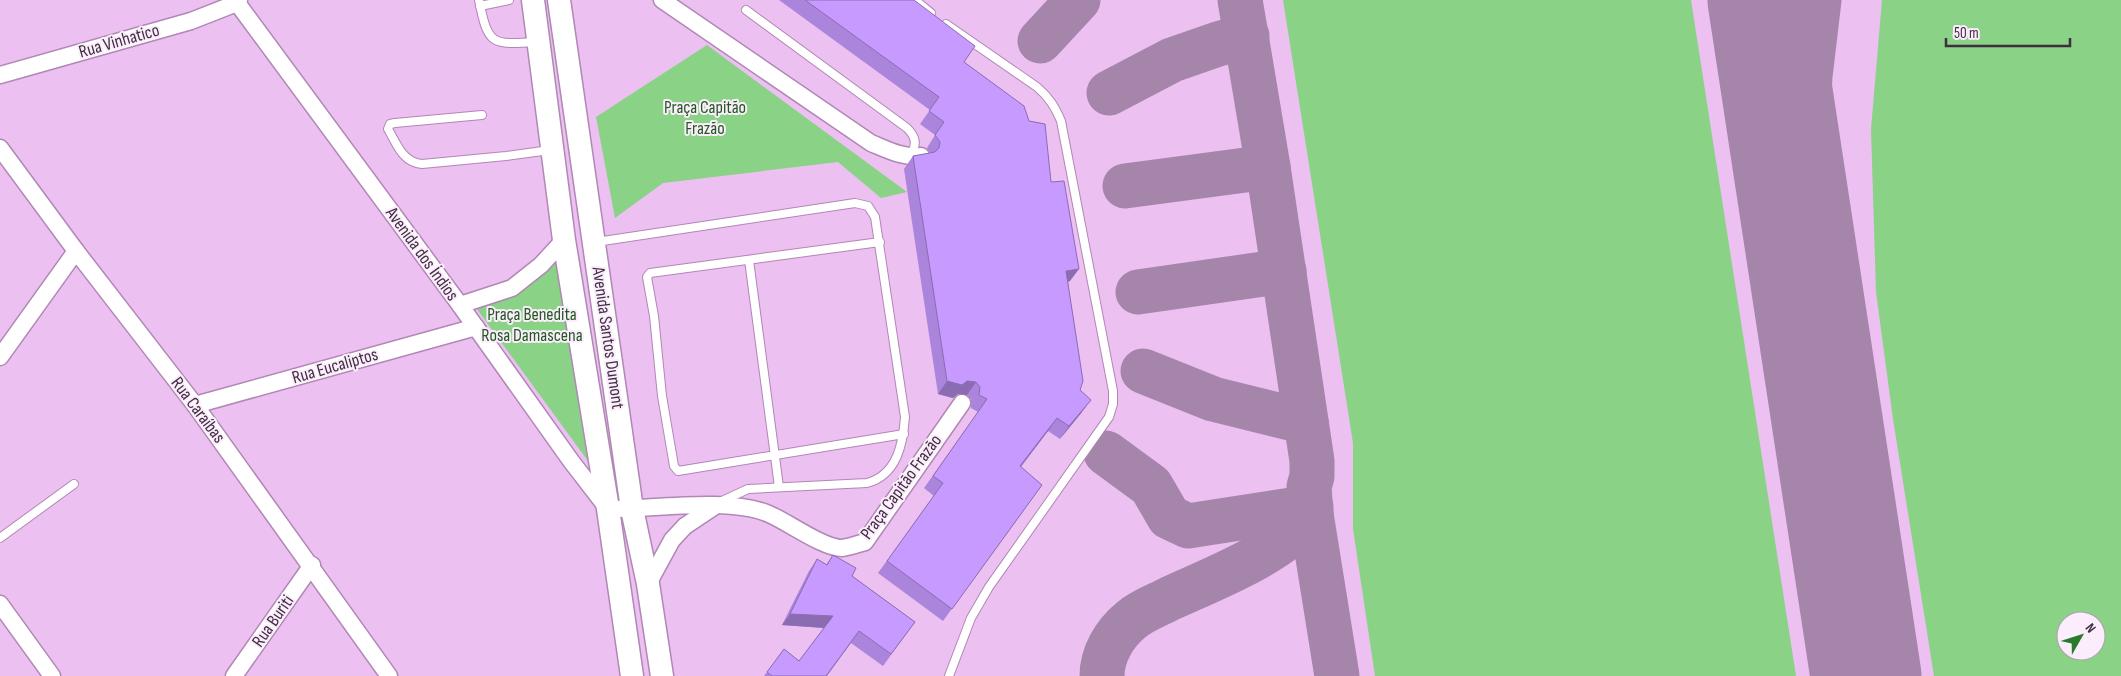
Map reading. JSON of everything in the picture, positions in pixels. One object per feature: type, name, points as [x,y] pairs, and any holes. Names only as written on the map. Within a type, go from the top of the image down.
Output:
[{"type":"main road","points":[[534,5],[561,1]]},
{"type":"main road","name":"Avenida Santos Dumont","points":[[561,1],[632,509],[648,584],[662,676]]},
{"type":"main road","name":"Avenida Santos Dumont","points":[[534,5],[564,240],[608,509],[630,667]]},
{"type":"main road","points":[[630,667],[659,653]]},
{"type":"street","points":[[662,0],[871,144],[916,157]]},
{"type":"street","name":"Rua Vinhatico","points":[[0,75],[191,21],[237,1]]},
{"type":"street","name":"Avenida dos Índios","points":[[237,1],[476,327],[571,461],[608,509]]},
{"type":"street","name":"Rua Caraíbas","points":[[0,148],[76,251],[195,405],[389,676]]},
{"type":"street","points":[[460,305],[512,288],[541,265],[564,240]]},
{"type":"street","points":[[0,357],[76,251]]},
{"type":"street","name":"Rua Eucaliptos","points":[[195,405],[476,327]]},
{"type":"street","name":"Praça Capitão Frazão","points":[[608,509],[715,506],[750,508],[769,514],[830,545],[842,548],[865,542],[962,403]]},
{"type":"street","points":[[648,584],[672,540],[685,526],[715,506]]},
{"type":"street","name":"Rua Buriti","points":[[234,676],[312,566]]},
{"type":"street","points":[[0,604],[52,676]]},
{"type":"lane","points":[[509,0],[479,3],[485,29],[498,42],[511,44],[538,42]]},
{"type":"lane","points":[[915,0],[937,18],[1037,87],[1047,95],[1055,108],[1060,121],[1113,391],[1113,404],[1109,417],[989,587],[970,618],[949,676]]},
{"type":"lane","points":[[746,10],[907,128],[914,135],[916,157]]},
{"type":"lane","points":[[482,115],[395,123],[390,124],[388,129],[404,157],[412,163],[422,164],[552,150]]},
{"type":"lane","points":[[594,243],[855,204],[868,206],[876,217],[905,417],[904,434],[894,462],[885,475],[878,480],[855,485],[748,489],[730,496],[715,506]]},
{"type":"lane","points":[[880,242],[648,274],[662,396],[674,466],[678,471],[904,434]]},
{"type":"lane","points":[[749,260],[779,487]]},
{"type":"lane","points":[[0,538],[74,484]]},
{"type":"green space","points":[[1283,0],[1691,0],[1796,676],[1375,676],[1353,529],[1353,443]]},
{"type":"green space","points":[[1882,0],[2121,0],[2121,676],[1934,676],[1893,419],[1876,292],[1871,129]]},
{"type":"green space","name":"Praça Capitão Frazão","points":[[707,45],[907,192],[881,198],[838,162],[663,183],[615,218],[596,117]]},
{"type":"green space","name":"Praça Benedita Rosa Damascena","points":[[557,256],[588,461],[474,305]]},
{"type":"building","points":[[805,0],[914,0],[975,46],[964,62],[1024,106],[1029,121],[1045,124],[1051,182],[1064,181],[1079,269],[1066,271],[1083,381],[1080,390],[1091,400],[1069,426],[1057,418],[1020,466],[1042,485],[952,609],[887,561],[943,483],[933,476],[987,399],[979,395],[980,387],[976,382],[967,381],[962,385],[947,381],[913,156],[935,152],[939,148],[940,142],[935,135],[944,122],[929,111],[939,97]]},
{"type":"building","points":[[833,555],[856,568],[852,576],[915,622],[891,654],[859,631],[826,676],[772,676],[767,672],[784,649],[799,661],[833,616],[790,614],[817,559],[827,565]]},
{"type":"taxiway","points":[[1040,41],[1078,0]]},
{"type":"taxiway","points":[[1240,0],[1268,167],[1312,461],[1312,476],[1309,487],[1311,514],[1337,676]]},
{"type":"taxiway","points":[[1801,250],[1810,76],[1819,0]]},
{"type":"taxiway","points":[[1109,93],[1172,60],[1247,36]]},
{"type":"taxiway","points":[[1125,186],[1268,167]]},
{"type":"taxiway","points":[[1138,292],[1284,271]]},
{"type":"taxiway","points":[[1143,371],[1213,399],[1306,422]]},
{"type":"taxiway","points":[[1106,453],[1151,486],[1169,517],[1188,526],[1311,507]]},
{"type":"taxiway","points":[[1102,676],[1104,660],[1114,638],[1140,613],[1247,563],[1284,540],[1299,528],[1311,514]]},
{"type":"runway","points":[[1763,0],[1866,676]]}]
